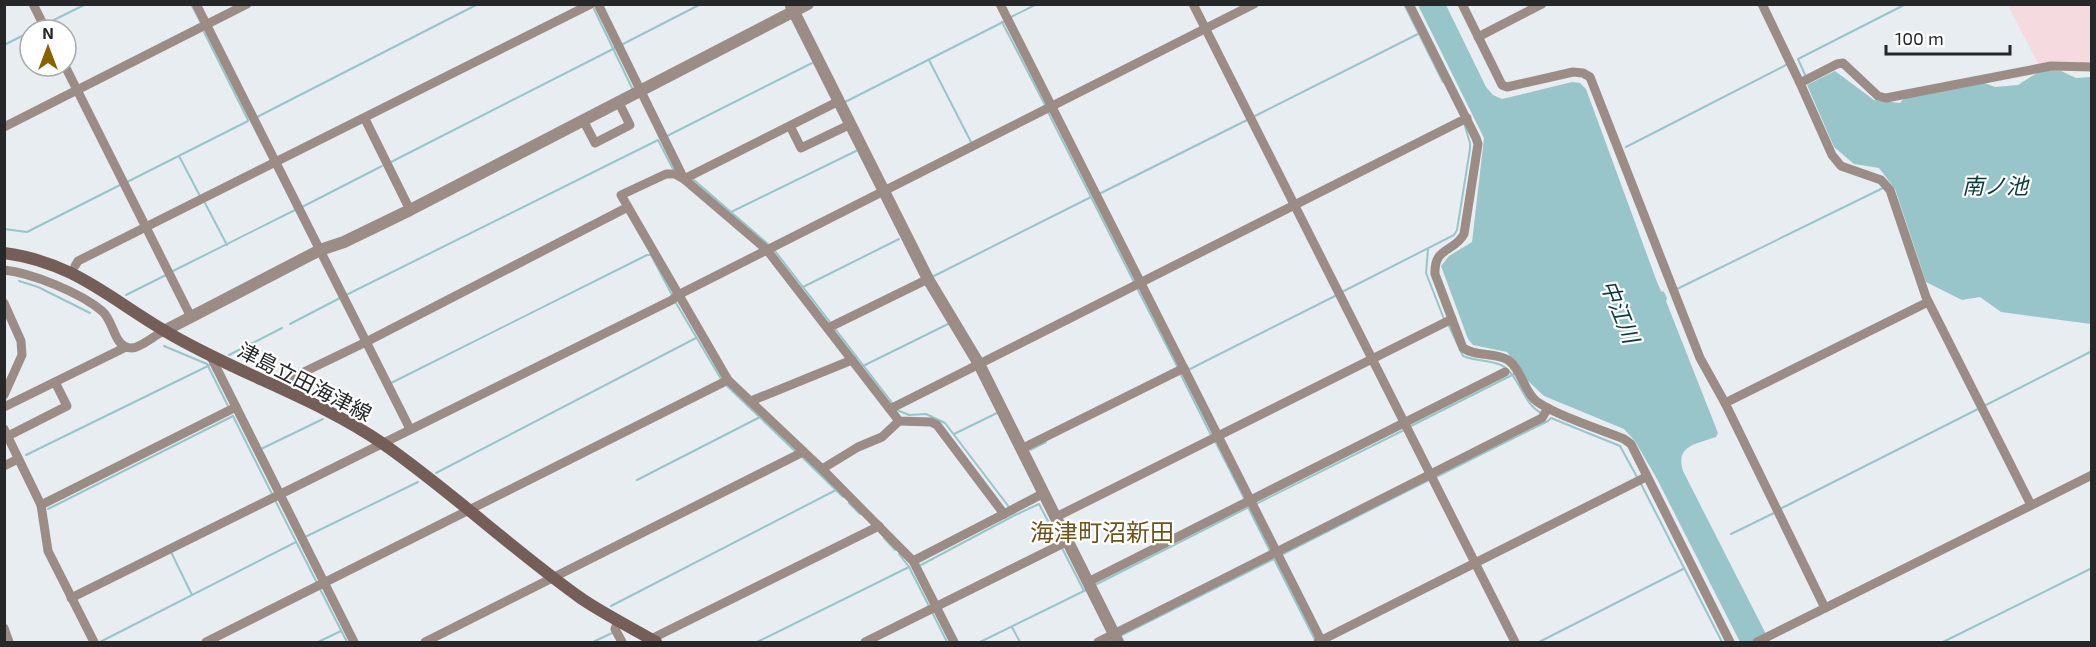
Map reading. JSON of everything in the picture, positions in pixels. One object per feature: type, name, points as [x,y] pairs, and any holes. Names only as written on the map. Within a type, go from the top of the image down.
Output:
[{"type":"main road","name":"津島立田海津線","points":[[4,253],[27,256],[80,276],[164,331],[211,357],[337,415],[382,443],[584,600],[654,641]]},
{"type":"street","points":[[33,4],[40,18]]},
{"type":"street","points":[[196,4],[411,429]]},
{"type":"street","points":[[4,127],[248,4]]},
{"type":"street","points":[[75,266],[78,261],[276,164],[591,4]]},
{"type":"street","points":[[598,4],[684,179]]},
{"type":"street","points":[[4,270],[20,272],[61,287],[101,310],[111,321],[117,340],[126,347],[141,346],[150,338],[320,250],[344,242],[410,210],[792,8],[808,4]]},
{"type":"street","points":[[1000,4],[1277,552],[1320,642],[1646,477]]},
{"type":"street","points":[[1193,4],[1515,642]]},
{"type":"street","points":[[71,598],[672,300],[884,190],[1254,4]]},
{"type":"street","points":[[1409,4],[1478,144],[1464,234],[1460,242],[1441,252],[1435,262],[1435,274],[1463,348],[1470,352],[1506,359],[1515,367],[1534,398],[1548,408],[1624,439],[1631,444],[1730,642]]},
{"type":"street","points":[[1462,4],[1502,85],[1508,87],[1573,72],[1583,73],[1590,77],[1700,358],[1725,403],[1825,608]]},
{"type":"street","points":[[1478,37],[1542,4]]},
{"type":"street","points":[[1762,4],[1804,81],[1832,155],[1841,166],[1881,180],[1890,190],[1928,302],[2031,505]]},
{"type":"street","points":[[792,8],[928,279],[979,364],[1116,638]]},
{"type":"street","points":[[1804,81],[1843,63],[1878,96],[1886,98],[2051,66],[2091,67]]},
{"type":"street","points":[[71,78],[191,317]]},
{"type":"street","points":[[582,120],[595,143],[630,125],[618,101]]},
{"type":"street","points":[[684,179],[839,101]]},
{"type":"street","points":[[890,409],[1467,118]]},
{"type":"street","points":[[365,119],[410,210]]},
{"type":"street","points":[[790,126],[801,148],[850,124]]},
{"type":"street","points":[[899,421],[767,250],[684,179],[675,174],[666,174],[621,195],[728,380],[913,561],[954,642]]},
{"type":"street","points":[[275,386],[366,342],[628,207]]},
{"type":"street","points":[[61,287],[68,276]]},
{"type":"street","points":[[828,328],[928,279]]},
{"type":"street","points":[[1725,403],[1928,302]]},
{"type":"street","points":[[4,303],[21,340],[22,355],[4,395]]},
{"type":"street","points":[[1056,517],[1452,319]]},
{"type":"street","points":[[4,407],[126,347]]},
{"type":"street","points":[[211,357],[278,495],[354,642]]},
{"type":"street","points":[[751,400],[852,360]]},
{"type":"street","points":[[1021,448],[1184,368]]},
{"type":"street","points":[[1090,585],[1406,426],[1505,372]]},
{"type":"street","points":[[206,642],[728,380]]},
{"type":"street","points":[[55,382],[67,406],[6,433],[41,504],[48,550],[94,642]]},
{"type":"street","points":[[41,504],[236,408]]},
{"type":"street","points":[[1098,642],[1116,638],[1277,552],[1542,418],[1548,408]]},
{"type":"street","points":[[822,470],[858,447],[882,437],[899,421],[932,422],[937,425],[1004,514]]},
{"type":"street","points":[[425,642],[803,452]]},
{"type":"street","points":[[4,466],[18,459]]},
{"type":"street","points":[[1757,642],[1775,637],[1825,608],[2091,475]]},
{"type":"street","points":[[913,561],[1044,493]]},
{"type":"street","points":[[654,641],[879,526]]},
{"type":"street","points":[[865,642],[1068,541]]},
{"type":"street","points":[[618,621],[615,629],[622,642]]},
{"type":"street","points":[[4,628],[6,642]]},
{"type":"shaded area","points":[[2008,5],[2091,5],[2091,65],[2039,66]]},
{"type":"water","name":"中江川","points":[[1418,5],[1446,5],[1486,87],[1493,95],[1502,99],[1572,82],[1580,83],[1586,89],[1657,282],[1667,298],[1666,301],[1718,433],[1716,437],[1695,444],[1685,451],[1681,462],[1683,471],[1770,642],[1740,642],[1657,479],[1635,441],[1624,429],[1544,396],[1527,380],[1507,352],[1473,345],[1468,339],[1441,266],[1449,256],[1472,242],[1484,138]]},
{"type":"water","name":"南ノ池","points":[[1835,71],[1874,100],[1900,103],[1905,97],[1982,82],[1995,87],[2018,85],[2040,71],[2061,71],[2076,78],[2091,77],[2091,324],[2001,312],[1980,297],[1962,300],[1926,282],[1895,189],[1879,168],[1854,164],[1834,147],[1807,85]]},
{"type":"waterway","points":[[58,18],[86,4]]},
{"type":"waterway","points":[[191,4],[201,23]]},
{"type":"waterway","points":[[257,117],[478,4]]},
{"type":"waterway","points":[[621,45],[701,4]]},
{"type":"waterway","points":[[1009,18],[1037,4]]},
{"type":"waterway","points":[[1404,4],[1443,82]]},
{"type":"waterway","points":[[1806,77],[1798,59],[1906,4]]},
{"type":"waterway","points":[[594,9],[632,88]]},
{"type":"waterway","points":[[845,102],[1005,21]]},
{"type":"waterway","points":[[1002,22],[1045,105]]},
{"type":"waterway","points":[[204,32],[248,120]]},
{"type":"waterway","points":[[1253,117],[1418,34]]},
{"type":"waterway","points":[[4,45],[18,38]]},
{"type":"waterway","points":[[391,162],[615,48]]},
{"type":"waterway","points":[[929,60],[971,142]]},
{"type":"waterway","points":[[667,136],[812,63]]},
{"type":"waterway","points":[[1626,147],[1788,64]]},
{"type":"waterway","points":[[1048,112],[1134,282]]},
{"type":"waterway","points":[[1099,194],[1247,120]]},
{"type":"waterway","points":[[127,182],[248,121]]},
{"type":"waterway","points":[[1342,292],[1454,235],[1457,230],[1470,149],[1464,123]]},
{"type":"waterway","points":[[346,295],[658,140],[673,169]]},
{"type":"waterway","points":[[731,212],[856,151]]},
{"type":"waterway","points":[[179,156],[200,196]]},
{"type":"waterway","points":[[302,207],[382,166]]},
{"type":"waterway","points":[[694,180],[769,245]]},
{"type":"waterway","points":[[4,229],[27,232],[120,185]]},
{"type":"waterway","points":[[1677,289],[1883,188]]},
{"type":"waterway","points":[[934,276],[1091,197]]},
{"type":"waterway","points":[[205,203],[227,245]]},
{"type":"waterway","points":[[173,271],[295,210]]},
{"type":"waterway","points":[[803,287],[899,239]]},
{"type":"waterway","points":[[1428,249],[1426,273],[1444,319]]},
{"type":"waterway","points":[[775,251],[830,322]]},
{"type":"waterway","points":[[391,383],[647,255],[651,255],[672,295]]},
{"type":"waterway","points":[[126,295],[166,275]]},
{"type":"waterway","points":[[19,281],[38,287],[90,313]]},
{"type":"waterway","points":[[1137,288],[1178,368]]},
{"type":"waterway","points":[[1188,370],[1335,296]]},
{"type":"waterway","points":[[290,324],[340,298]]},
{"type":"waterway","points":[[676,303],[721,379]]},
{"type":"waterway","points":[[863,366],[948,324]]},
{"type":"waterway","points":[[1448,324],[1463,356],[1501,365],[1513,375],[1529,403],[1541,413]]},
{"type":"waterway","points":[[229,355],[282,328]]},
{"type":"waterway","points":[[836,330],[893,404]]},
{"type":"waterway","points":[[436,473],[696,338]]},
{"type":"waterway","points":[[164,346],[207,364],[229,408]]},
{"type":"waterway","points":[[1984,406],[2092,351]]},
{"type":"waterway","points":[[26,455],[210,365]]},
{"type":"waterway","points":[[1180,373],[1211,435]]},
{"type":"waterway","points":[[1409,427],[1516,373]]},
{"type":"waterway","points":[[727,386],[797,453]]},
{"type":"waterway","points":[[1780,509],[1978,409]]},
{"type":"waterway","points":[[897,410],[909,415],[926,414],[945,423],[1009,507]]},
{"type":"waterway","points":[[954,434],[997,413]]},
{"type":"waterway","points":[[233,416],[272,494]]},
{"type":"waterway","points":[[48,509],[233,416]]},
{"type":"waterway","points":[[637,480],[760,417]]},
{"type":"waterway","points":[[1436,477],[1551,418],[1620,446],[1637,477]]},
{"type":"waterway","points":[[261,449],[323,419]]},
{"type":"waterway","points":[[1256,504],[1404,430]]},
{"type":"waterway","points":[[1215,441],[1244,498]]},
{"type":"waterway","points":[[1030,450],[1046,442]]},
{"type":"waterway","points":[[802,457],[843,497]]},
{"type":"waterway","points":[[1283,554],[1429,480]]},
{"type":"waterway","points":[[305,537],[418,482]]},
{"type":"waterway","points":[[1641,484],[1722,642]]},
{"type":"waterway","points":[[611,606],[836,490]]},
{"type":"waterway","points":[[275,500],[317,583]]},
{"type":"waterway","points":[[849,503],[860,514]]},
{"type":"waterway","points":[[1015,515],[1039,504],[1059,542]]},
{"type":"waterway","points":[[1095,585],[1251,506]]},
{"type":"waterway","points":[[1248,507],[1270,551]]},
{"type":"waterway","points":[[1731,534],[1774,513]]},
{"type":"waterway","points":[[921,565],[1015,515]]},
{"type":"waterway","points":[[884,538],[895,550]]},
{"type":"waterway","points":[[100,642],[296,542]]},
{"type":"waterway","points":[[1062,548],[1084,591]]},
{"type":"waterway","points":[[171,552],[192,595]]},
{"type":"waterway","points":[[899,554],[909,567],[929,606]]},
{"type":"waterway","points":[[1122,635],[1274,559],[1315,640]]},
{"type":"waterway","points":[[757,642],[909,567]]},
{"type":"waterway","points":[[1943,642],[2092,568]]},
{"type":"waterway","points":[[1539,642],[1683,569]]},
{"type":"waterway","points":[[320,589],[347,642]]},
{"type":"waterway","points":[[980,642],[1088,589]]},
{"type":"waterway","points":[[932,612],[947,642]]},
{"type":"waterway","points":[[1012,627],[1020,642]]},
{"type":"waterway","points":[[318,642],[341,631]]},
{"type":"waterway","points":[[593,642],[612,633]]},
{"type":"district","name":"海津町沼新田","points":[[1102,531]]}]
